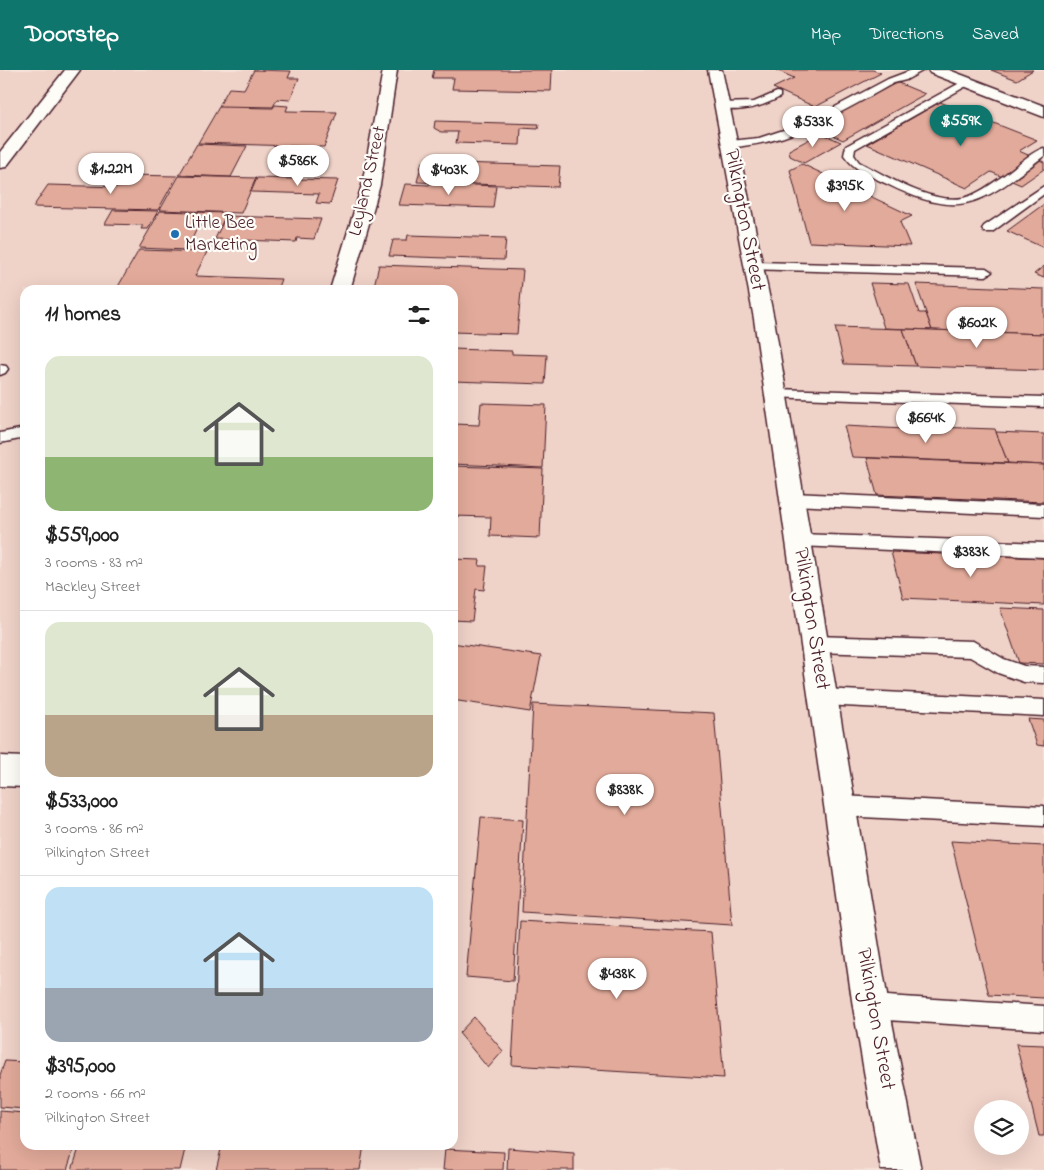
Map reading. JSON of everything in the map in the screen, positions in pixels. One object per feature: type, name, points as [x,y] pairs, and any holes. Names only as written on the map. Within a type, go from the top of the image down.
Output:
[{"type":"street","points":[[0,163],[74,70]]},
{"type":"street","name":"Leyland Street","points":[[341,285],[371,185],[390,70]]},
{"type":"street","name":"Pilkington Street","points":[[716,70],[775,394],[871,1007],[901,1170]]},
{"type":"street","points":[[935,70],[1044,112]]},
{"type":"street","points":[[0,771],[20,772]]},
{"type":"lane","points":[[730,144],[760,141],[809,125],[891,81],[903,78],[919,70]]},
{"type":"lane","points":[[967,82],[850,148],[849,155],[855,164],[931,199],[959,202],[976,198],[1044,151]]},
{"type":"lane","points":[[722,106],[750,107],[762,104],[777,95]]},
{"type":"lane","points":[[988,229],[1044,189]]},
{"type":"lane","points":[[753,266],[986,272]]},
{"type":"lane","points":[[775,394],[1044,402]]},
{"type":"lane","points":[[0,438],[20,434]]},
{"type":"lane","points":[[792,499],[1044,510]]},
{"type":"lane","points":[[798,540],[1044,550]]},
{"type":"lane","points":[[815,644],[973,649],[998,664],[1024,674],[1044,675]]},
{"type":"lane","points":[[823,697],[1044,708]]},
{"type":"lane","points":[[840,806],[1044,816]]},
{"type":"lane","points":[[871,1007],[1044,1018]]},
{"type":"shaded area","points":[[0,70],[1044,70],[1044,1170],[0,1170]]},
{"type":"building","points":[[254,70],[291,71],[288,78],[299,78],[290,100],[277,99],[273,107],[219,106],[229,88],[244,89]]},
{"type":"building","points":[[434,70],[552,70],[551,91],[452,89],[454,78],[432,78]]},
{"type":"building","points":[[776,70],[873,70],[881,73],[815,107],[773,88],[794,78]]},
{"type":"building","points":[[991,70],[1033,70],[1017,80]]},
{"type":"building","points":[[896,82],[925,94],[843,140],[814,127]]},
{"type":"building","points":[[940,102],[1037,140],[1019,151],[1044,162],[1044,169],[1021,185],[991,172],[967,188],[867,144]]},
{"type":"building","points":[[275,105],[288,106],[286,111],[337,112],[324,147],[198,143],[219,107],[273,108]]},
{"type":"building","points":[[435,121],[539,124],[538,129],[521,128],[520,145],[456,143],[458,132],[441,132],[434,128]]},
{"type":"building","points":[[821,133],[841,142],[804,163],[790,156],[789,150]]},
{"type":"building","points":[[197,144],[247,146],[231,177],[179,175]]},
{"type":"building","points":[[422,162],[560,166],[558,187],[417,182]]},
{"type":"building","points":[[802,164],[912,216],[900,222],[910,246],[809,242],[790,170]]},
{"type":"building","points":[[129,175],[177,176],[158,210],[33,207],[48,185],[121,187]]},
{"type":"building","points":[[179,176],[256,178],[241,213],[160,210]]},
{"type":"building","points":[[257,178],[338,180],[330,204],[316,203],[319,194],[251,192]]},
{"type":"building","points":[[430,183],[496,186],[493,208],[399,205],[405,184],[429,185]]},
{"type":"building","points":[[1044,204],[1044,248],[1007,231]]},
{"type":"building","points":[[113,210],[158,211],[148,229],[141,229],[143,225],[105,224]]},
{"type":"building","points":[[160,211],[227,213],[220,227],[198,226],[187,250],[139,248]]},
{"type":"building","points":[[226,216],[321,219],[314,239],[297,238],[296,242],[215,239]]},
{"type":"building","points":[[408,235],[506,238],[504,260],[389,256],[393,240],[407,240]]},
{"type":"building","points":[[139,250],[207,252],[195,276],[281,279],[279,285],[119,285]]},
{"type":"building","points":[[379,265],[523,270],[517,334],[458,332],[458,285],[374,285]]},
{"type":"building","points":[[1044,266],[1044,278],[1034,274]]},
{"type":"building","points":[[870,283],[909,284],[919,313],[926,313],[932,330],[884,328]]},
{"type":"building","points":[[916,284],[1044,289],[1044,334],[932,330]]},
{"type":"building","points":[[835,327],[903,329],[916,366],[844,364]]},
{"type":"building","points":[[903,329],[1044,334],[1044,370],[916,366]]},
{"type":"building","points":[[458,349],[512,351],[512,354],[547,355],[545,384],[458,381]]},
{"type":"building","points":[[481,403],[546,405],[543,468],[458,464],[458,424],[479,425]]},
{"type":"building","points":[[844,426],[905,429],[904,426],[995,429],[1008,463],[852,457]]},
{"type":"building","points":[[996,432],[1044,434],[1044,465],[1008,463]]},
{"type":"building","points":[[867,458],[1044,465],[1044,502],[877,495]]},
{"type":"building","points":[[458,466],[543,469],[540,538],[490,536],[491,517],[458,516]]},
{"type":"building","points":[[891,552],[1044,558],[1044,605],[903,598]]},
{"type":"building","points":[[458,559],[480,560],[479,566],[487,566],[484,590],[476,589],[472,621],[458,620]]},
{"type":"building","points":[[1000,608],[1044,610],[1044,664],[1019,663]]},
{"type":"building","points":[[458,644],[541,656],[530,712],[458,701]]},
{"type":"building","points":[[533,704],[714,713],[732,925],[522,912]]},
{"type":"building","points":[[1028,719],[1044,720],[1044,746],[1037,745]]},
{"type":"building","points":[[481,817],[523,820],[513,981],[466,977]]},
{"type":"building","points":[[951,841],[1044,846],[1044,998],[989,995]]},
{"type":"building","points":[[520,921],[711,932],[724,1078],[512,1065]]},
{"type":"building","points":[[474,1017],[503,1051],[488,1068],[459,1033]]},
{"type":"building","points":[[1016,1044],[1044,1045],[1044,1136],[1039,1136]]},
{"type":"building","points":[[5,1061],[20,1062],[20,1109],[0,1107],[0,1075]]},
{"type":"building","points":[[0,1111],[20,1113],[20,1150],[73,1150],[67,1170],[0,1170]]},
{"type":"building","points":[[508,1148],[574,1153],[574,1170],[507,1170]]},
{"type":"building","points":[[78,1150],[185,1150],[180,1170],[72,1170]]},
{"type":"building","points":[[221,1150],[363,1150],[360,1170],[216,1170]]},
{"type":"building","points":[[445,1150],[504,1152],[503,1170],[443,1170]]},
{"type":"place","name":"Little Bee Marketing","points":[[175,234]]}]
